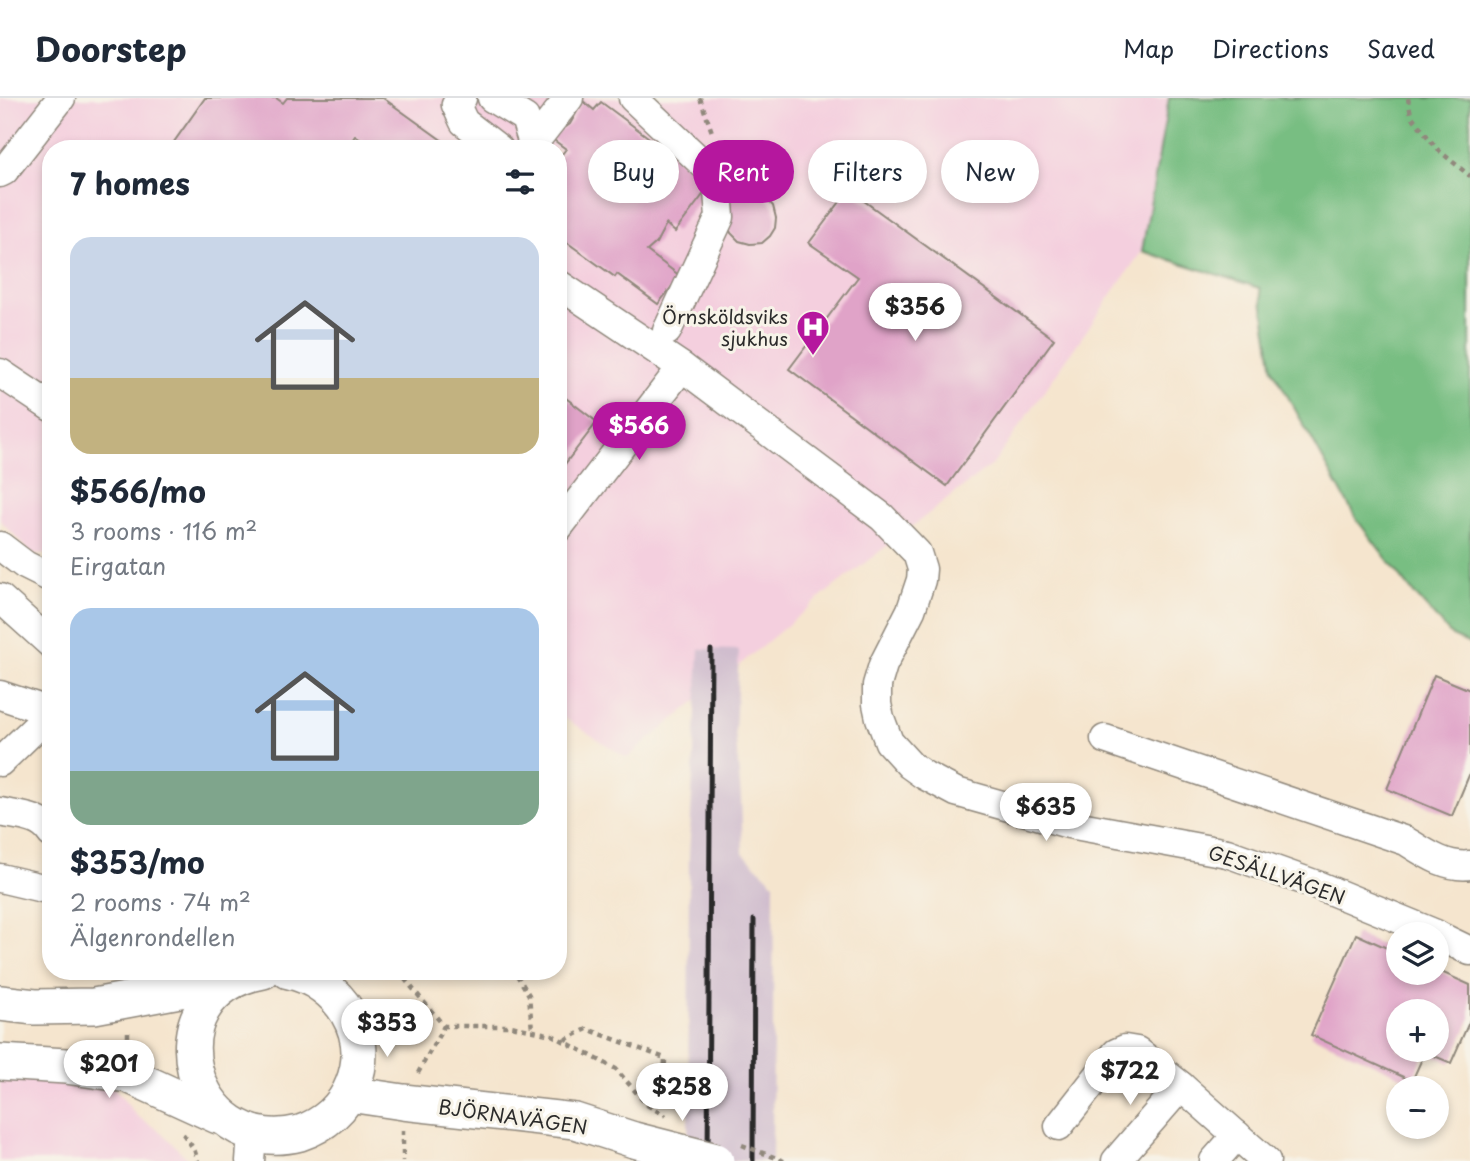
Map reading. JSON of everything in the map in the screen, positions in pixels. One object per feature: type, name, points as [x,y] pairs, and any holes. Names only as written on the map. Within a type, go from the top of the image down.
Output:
[{"type":"main road","points":[[0,1003],[34,1007],[94,1006],[225,980]]},
{"type":"main road","points":[[222,1118],[203,1097],[197,1085],[192,1044],[195,1030],[207,1005],[226,986],[239,980]]},
{"type":"main road","points":[[0,1062],[66,1066],[128,1075],[222,1118],[236,1128],[251,1148],[307,1131],[331,1116],[349,1094],[355,1081],[359,1055],[355,1028],[342,1003],[323,985],[312,980]]},
{"type":"main road","name":"BJÖRNAVÄGEN","points":[[349,1094],[575,1121],[634,1140],[716,1161]]},
{"type":"street","points":[[0,173],[61,98]]},
{"type":"street","points":[[462,98],[456,105],[464,122],[487,140]]},
{"type":"street","points":[[492,98],[525,118],[530,140]]},
{"type":"street","points":[[536,140],[569,98]]},
{"type":"street","points":[[633,98],[717,177],[720,217],[667,331]]},
{"type":"street","points":[[567,290],[682,367],[567,516]]},
{"type":"street","name":"GESÄLLVÄGEN","points":[[682,367],[882,517],[917,553],[922,569],[921,580],[911,610],[883,666],[877,685],[877,704],[889,741],[904,759],[924,775],[956,792],[1069,824],[1227,853],[1317,885],[1405,922]]},
{"type":"street","points":[[0,373],[42,401]]},
{"type":"street","points":[[0,546],[25,565],[42,574]]},
{"type":"street","points":[[0,598],[42,637]]},
{"type":"street","points":[[0,695],[42,709]]},
{"type":"street","points":[[0,762],[42,721]]},
{"type":"street","points":[[1105,739],[1406,841],[1431,857],[1460,866],[1470,865]]},
{"type":"street","points":[[0,812],[42,822]]},
{"type":"street","points":[[0,878],[42,888]]},
{"type":"street","name":"GESÄLLVÄGEN","points":[[1449,941],[1470,951]]},
{"type":"street","points":[[1059,1126],[1116,1053],[1125,1049],[1137,1051],[1266,1161]]},
{"type":"street","points":[[1116,1161],[1181,1086]]},
{"type":"street","points":[[1214,1161],[1237,1135]]},
{"type":"path","points":[[1408,98],[1411,115],[1437,149],[1470,176]]},
{"type":"path","points":[[406,980],[444,1026],[511,1026],[552,1035],[616,1069],[647,1105]]},
{"type":"path","points":[[520,980],[529,995],[532,1031]]},
{"type":"path","points":[[564,1041],[587,1029],[598,1032],[665,1058],[664,1083],[680,1083]]},
{"type":"shaded area","name":"Örnsköldsviks sjukhus","points":[[0,98],[1169,98],[1142,251],[994,463],[831,589],[627,758],[567,720],[567,140],[42,140],[42,554],[32,554],[0,520]]},
{"type":"shaded area","points":[[699,649],[739,650],[735,731],[743,853],[774,883],[772,1161],[688,1161],[689,857]]},
{"type":"shaded area","points":[[0,1071],[106,1078],[137,1116],[161,1132],[190,1161],[0,1161]]},
{"type":"green space","points":[[1169,98],[1470,98],[1470,644],[1452,636],[1411,590],[1357,520],[1273,370],[1260,288],[1142,251]]},
{"type":"building","points":[[205,98],[276,98],[283,103],[287,98],[383,98],[441,140],[361,140],[355,136],[352,140],[175,140]]},
{"type":"building","points":[[583,101],[594,110],[601,102],[652,140],[588,140],[588,203],[679,203],[679,160],[693,171],[693,203],[697,203],[675,232],[666,224],[656,243],[647,251],[680,276],[658,304],[567,242],[567,140],[551,138],[570,124]]},
{"type":"building","points":[[729,203],[770,203],[776,218],[775,228],[770,236],[762,243],[750,244],[739,241],[726,222]]},
{"type":"building","points":[[839,203],[867,203],[1054,339],[947,486],[789,369],[858,277],[809,243]]},
{"type":"building","points":[[567,399],[597,422],[567,461]]},
{"type":"building","points":[[1434,675],[1470,690],[1470,773],[1452,816],[1387,789]]},
{"type":"building","points":[[1356,934],[1386,948],[1386,985],[1449,985],[1449,975],[1470,985],[1470,1020],[1451,1063],[1449,1062],[1449,999],[1386,999],[1386,1062],[1421,1062],[1414,1076],[1401,1076],[1311,1035]]},
{"type":"railway","points":[[708,1161],[711,650]]},
{"type":"railway","points":[[753,1161],[754,920]]},
{"type":"place","name":"Örnsköldsviks sjukhus","points":[[813,357]]}]
